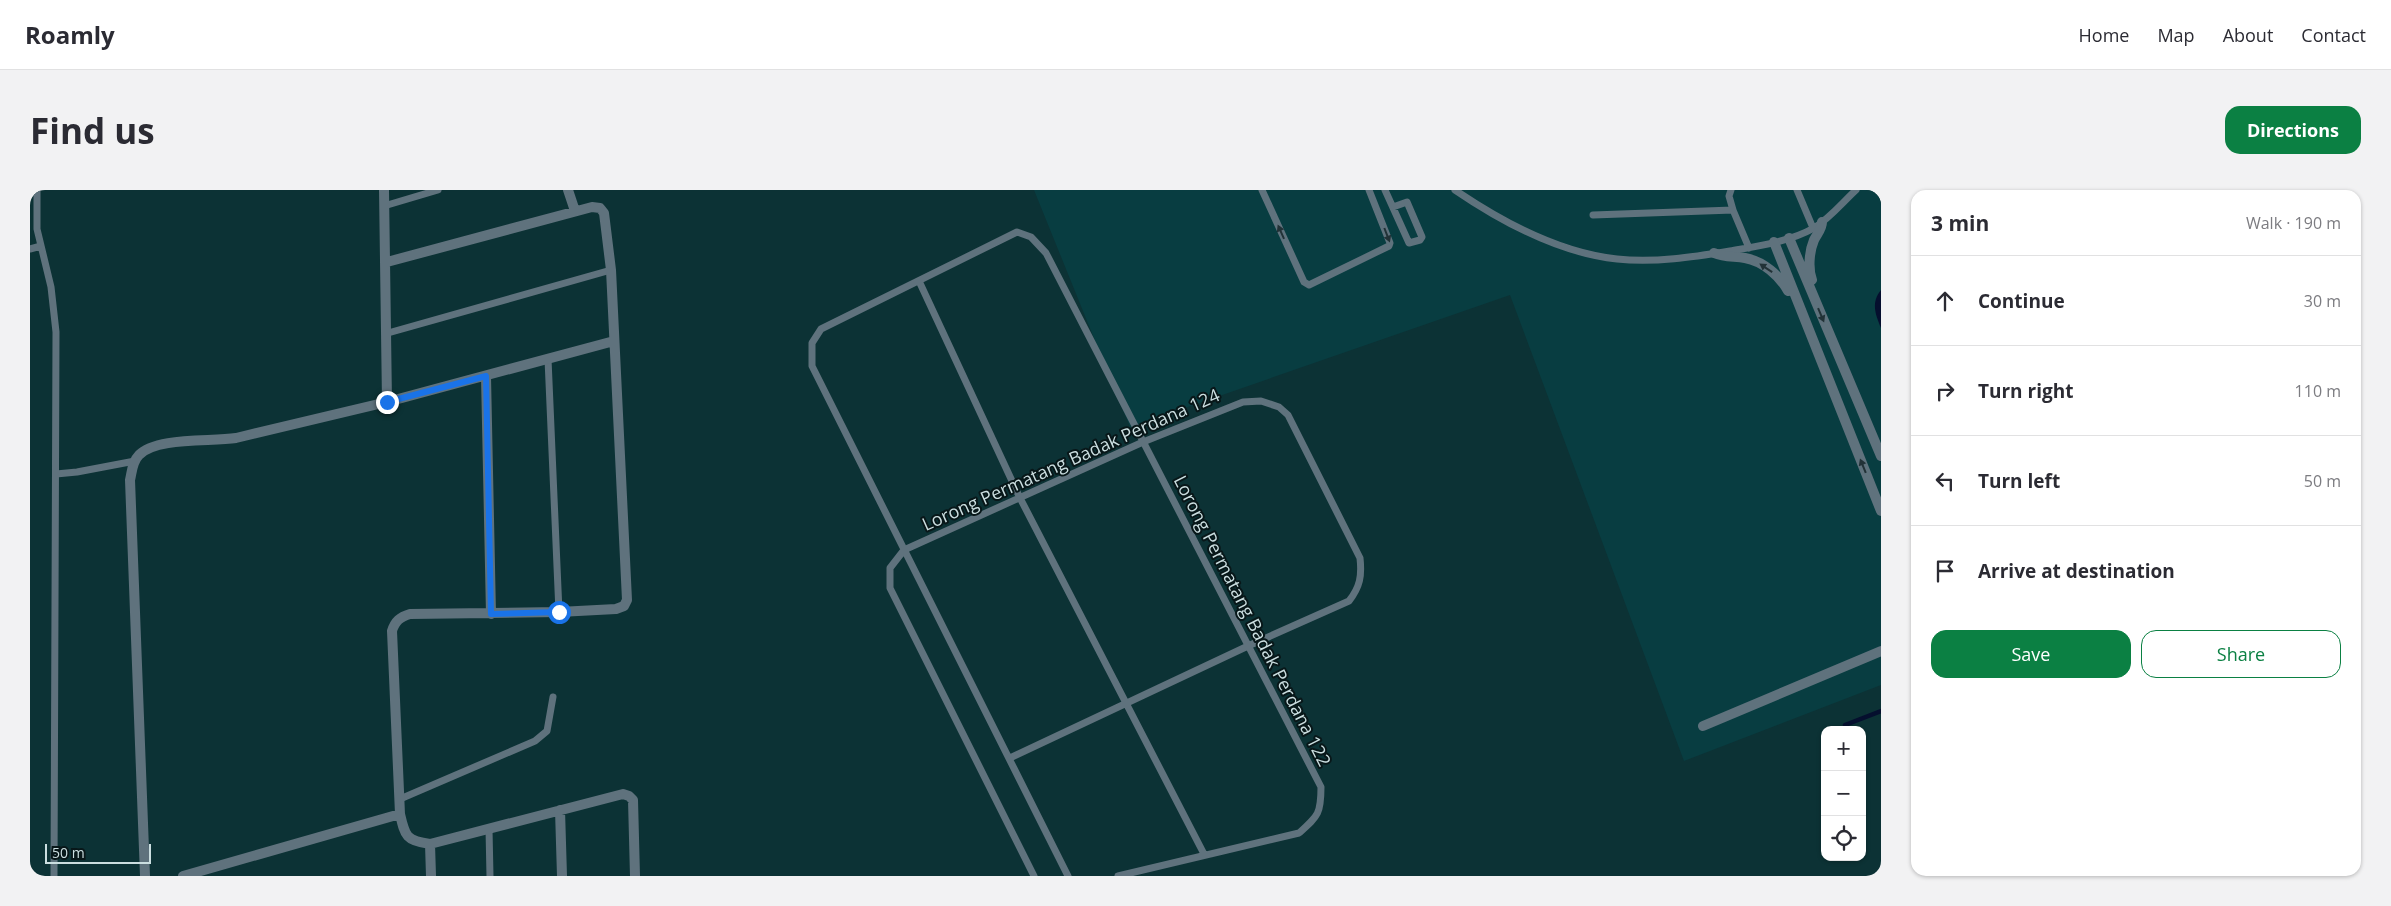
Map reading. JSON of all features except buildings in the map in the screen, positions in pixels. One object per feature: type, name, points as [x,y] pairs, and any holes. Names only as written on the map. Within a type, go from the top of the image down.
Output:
[{"type":"street","points":[[384,190],[387,262],[387,402]]},
{"type":"street","points":[[568,190],[575,212]]},
{"type":"street","points":[[387,262],[592,207],[600,208],[604,213],[611,270],[627,600],[624,606],[616,609],[491,614],[410,614],[401,617],[395,623],[392,631],[400,814],[404,832],[408,838],[430,844],[623,794],[629,796],[632,800],[635,876]]},
{"type":"street","points":[[1814,298],[1816,292],[1810,277],[1810,255],[1822,222]]},
{"type":"street","points":[[1789,238],[1881,456]]},
{"type":"street","points":[[1774,242],[1881,511]]},
{"type":"street","points":[[1714,254],[1724,258],[1744,258],[1763,265],[1782,281],[1792,299],[1798,303]]},
{"type":"street","points":[[145,876],[130,480],[138,456],[149,448],[162,443],[216,441],[236,438],[387,402],[614,341]]},
{"type":"street","points":[[486,376],[491,614]]},
{"type":"street","points":[[1703,726],[1881,651]]},
{"type":"street","points":[[560,810],[562,876]]},
{"type":"street","points":[[184,876],[400,814]]},
{"type":"street","points":[[430,844],[430,876]]},
{"type":"lane","points":[[37,190],[37,229],[51,287],[56,332],[54,876]]},
{"type":"lane","points":[[384,206],[438,190]]},
{"type":"lane","points":[[1262,190],[1304,282],[1309,285],[1389,246],[1390,243],[1369,190]]},
{"type":"lane","points":[[1386,190],[1393,207],[1408,243],[1420,240],[1422,237],[1407,202],[1393,207]]},
{"type":"lane","points":[[1455,190],[1506,221],[1541,238],[1589,254],[1617,259],[1645,260],[1714,254],[1750,248],[1789,238],[1822,222],[1856,190]]},
{"type":"lane","points":[[1731,190],[1729,196],[1733,210],[1750,248]]},
{"type":"lane","points":[[1796,190],[1813,228]]},
{"type":"lane","points":[[1593,214],[1733,210]]},
{"type":"lane","name":"Lorong Permatang Badak Perdana 122","points":[[1068,876],[812,366],[812,343],[821,329],[1017,232],[1030,237],[1046,254],[1322,787],[1322,801],[1318,816],[1299,832],[1204,854]]},
{"type":"lane","points":[[30,249],[41,246]]},
{"type":"lane","points":[[388,333],[611,270]]},
{"type":"lane","points":[[919,281],[1019,496],[1204,854],[1118,876]]},
{"type":"lane","points":[[548,359],[559,612]]},
{"type":"lane","name":"Lorong Permatang Badak Perdana 124","points":[[904,550],[970,521],[1019,496],[1143,442],[1243,402],[1261,401],[1279,407],[1288,416],[1360,558],[1361,572],[1359,589],[1349,601],[1248,646]]},
{"type":"lane","points":[[56,474],[77,472],[136,460]]},
{"type":"lane","points":[[904,550],[890,568],[890,588],[1034,876]]},
{"type":"lane","points":[[1010,758],[1248,646]]},
{"type":"lane","points":[[400,799],[535,742],[547,731],[553,697]]},
{"type":"lane","points":[[489,829],[490,876]]},
{"type":"shaded area","points":[[1034,190],[1881,190],[1881,685],[1684,761],[1510,295],[1130,427]]},
{"type":"shaded area","points":[[1881,290],[1881,328],[1875,304]]},
{"type":"waterway","points":[[1845,725],[1881,711]]},
{"type":"route","points":[[387,402],[486,376],[491,614],[559,612]]}]
